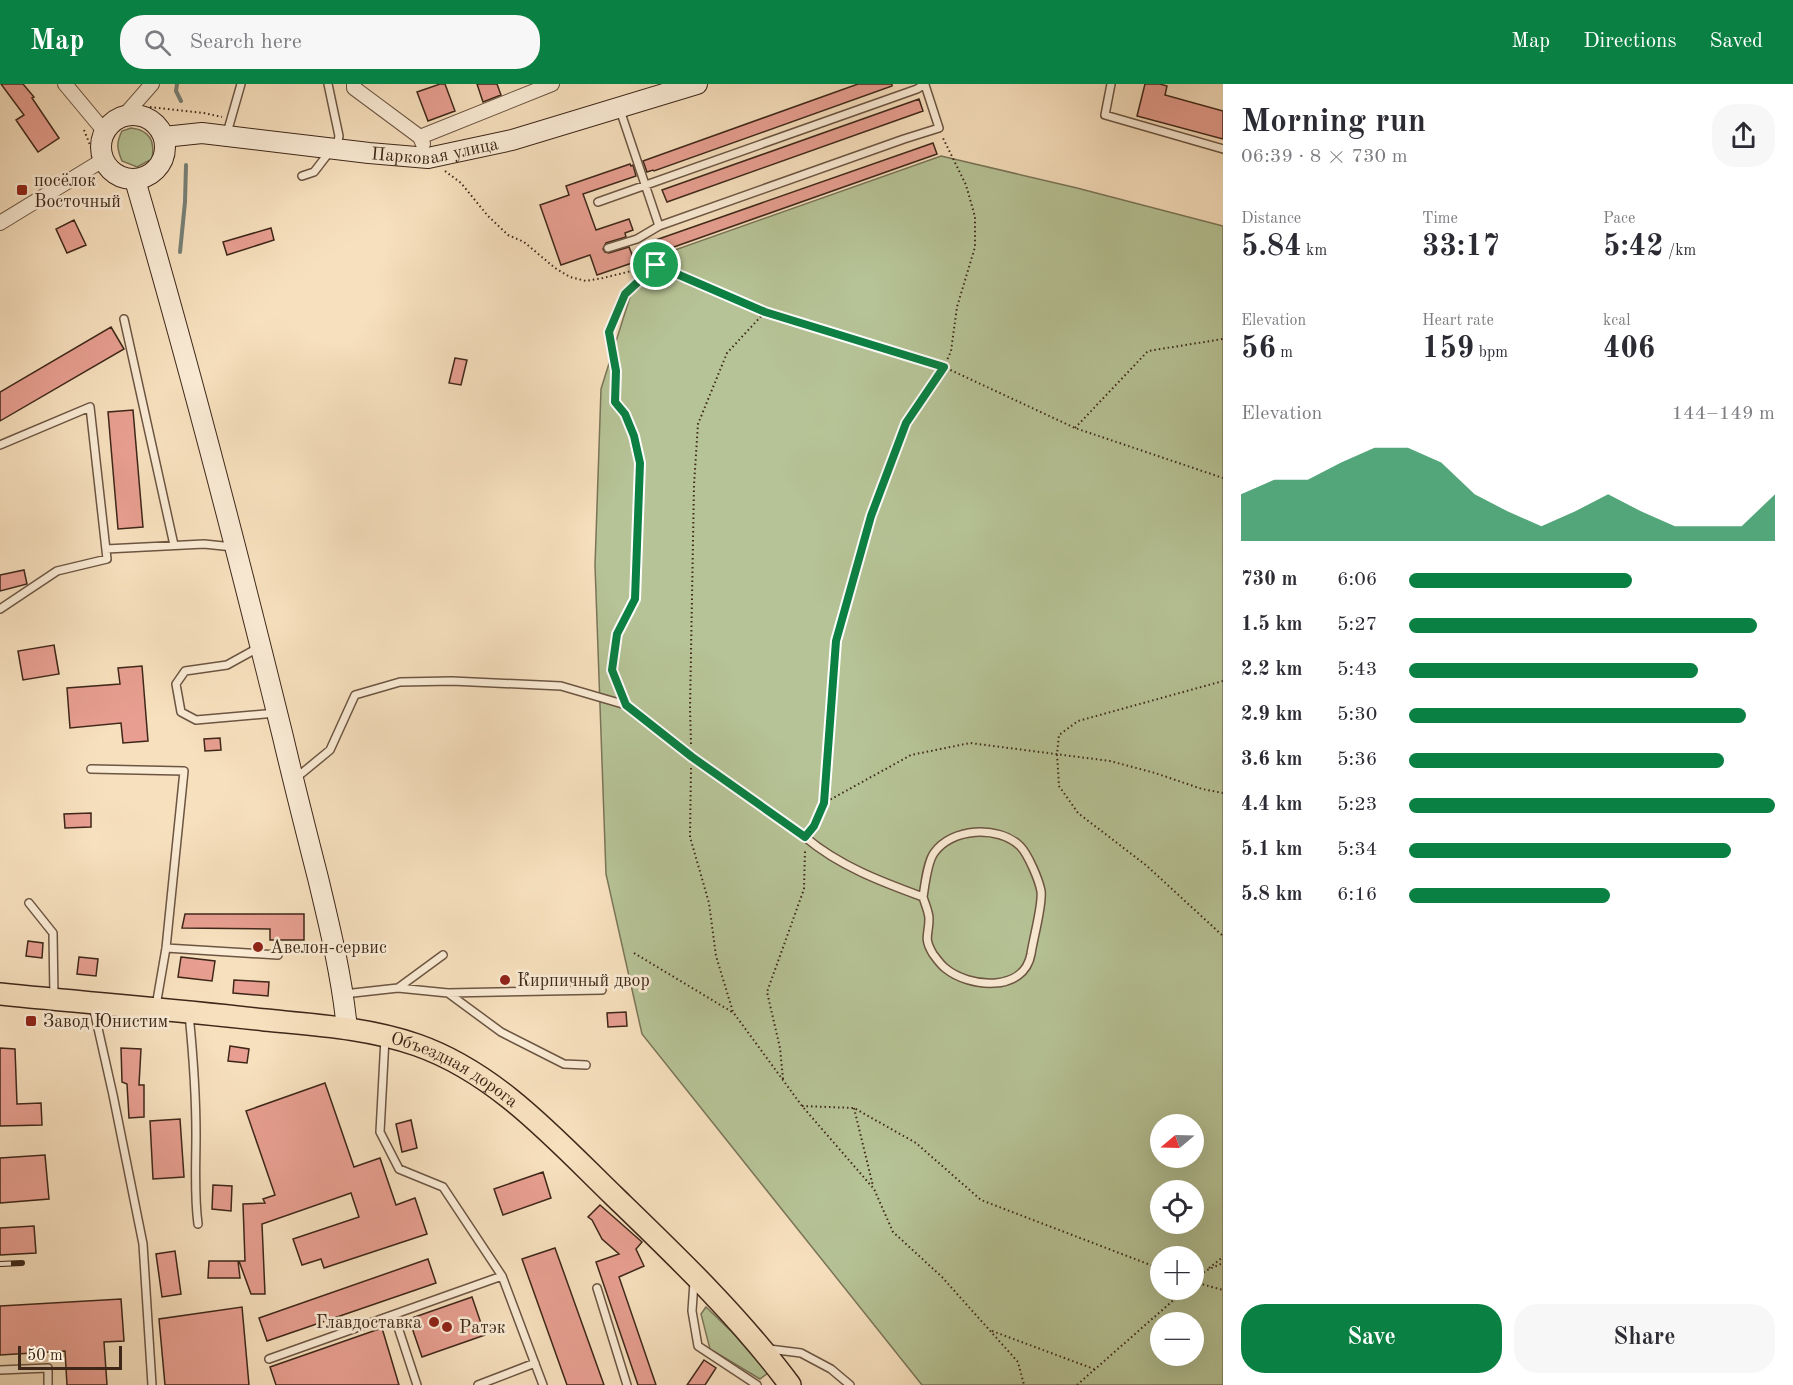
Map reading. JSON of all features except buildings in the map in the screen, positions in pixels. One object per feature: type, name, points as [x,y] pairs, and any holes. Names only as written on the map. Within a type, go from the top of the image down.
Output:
[{"type":"main road","name":"Объездная дорога","points":[[0,994],[188,1011],[347,1029],[385,1036],[449,1058],[485,1079],[538,1123],[694,1274],[763,1349],[790,1385]]},
{"type":"street","points":[[65,84],[105,132]]},
{"type":"street","points":[[123,117],[152,84]]},
{"type":"street","points":[[354,84],[354,88],[425,148],[552,84]]},
{"type":"street","name":"Парковая улица","points":[[164,137],[202,133],[334,149],[425,148],[512,140],[697,84]]},
{"type":"street","points":[[143,116],[152,121],[164,137],[165,152],[160,165],[149,176],[135,180],[122,178],[100,162],[101,141],[105,132],[112,123],[123,117],[143,116]]},
{"type":"street","points":[[0,223],[100,162]]},
{"type":"street","points":[[135,180],[236,548],[294,780],[336,952],[344,994],[347,1029]]},
{"type":"lane","points":[[226,136],[242,84]]},
{"type":"lane","points":[[302,176],[314,172],[334,149],[339,136],[328,84]]},
{"type":"lane","points":[[598,202],[906,93],[925,84],[939,129],[904,139],[659,226],[637,239],[608,248]]},
{"type":"lane","points":[[1112,84],[1105,115],[1223,149]]},
{"type":"lane","points":[[619,108],[659,226]]},
{"type":"lane","points":[[124,319],[174,545]]},
{"type":"lane","points":[[0,445],[90,407],[107,559],[57,571],[0,609]]},
{"type":"lane","points":[[106,549],[204,544],[236,548]]},
{"type":"lane","points":[[260,647],[227,665],[185,671],[176,684],[181,712],[196,720],[277,713]]},
{"type":"lane","points":[[294,780],[330,750],[355,695],[400,682],[452,681],[561,686],[626,705],[692,757],[816,846],[869,877],[923,897]]},
{"type":"lane","points":[[91,769],[184,771],[166,948],[155,1009]]},
{"type":"lane","points":[[968,833],[991,833],[1006,837],[1021,847],[1032,867],[1041,892],[1029,963],[1020,975],[1002,983],[978,982],[958,976],[944,967],[933,953],[926,938],[929,918],[923,897],[933,854],[947,840],[968,833]]},
{"type":"lane","points":[[29,903],[53,933],[55,1000]]},
{"type":"lane","points":[[166,948],[278,955]]},
{"type":"lane","points":[[398,988],[443,955]]},
{"type":"lane","points":[[344,994],[398,988],[448,993],[602,990]]},
{"type":"lane","points":[[448,993],[501,1032],[564,1064],[586,1065]]},
{"type":"lane","points":[[93,1004],[142,1244],[152,1385]]},
{"type":"lane","points":[[188,1011],[194,1058],[195,1198],[198,1224]]},
{"type":"lane","points":[[385,1036],[380,1132],[399,1169],[443,1187],[502,1276],[543,1385]]},
{"type":"lane","points":[[694,1274],[692,1311],[698,1346],[757,1385]]},
{"type":"lane","points":[[269,1359],[502,1276]]},
{"type":"lane","points":[[597,1288],[627,1385]]},
{"type":"lane","points":[[394,1315],[417,1385]]},
{"type":"lane","points":[[763,1349],[801,1353],[831,1369],[850,1385]]},
{"type":"lane","points":[[478,1385],[535,1363]]},
{"type":"lane","points":[[0,1370],[48,1368],[48,1385]]},
{"type":"path","points":[[84,129],[100,162]]},
{"type":"path","points":[[783,1081],[780,1048],[767,992],[804,889],[805,837],[814,826],[824,803],[836,641],[871,516],[906,423],[944,367],[951,351],[957,307],[975,247],[975,217],[966,185],[939,129]]},
{"type":"path","points":[[425,148],[461,183],[488,216],[508,235],[524,242],[570,278],[586,281],[656,265],[765,312],[944,367],[1075,428],[1223,478]]},
{"type":"path","points":[[626,705],[612,670],[617,634],[635,599],[640,463],[634,436],[625,414],[615,402],[616,371],[609,332],[625,294],[656,265]]},
{"type":"path","points":[[765,312],[727,353],[698,424],[694,485],[690,837],[709,903],[716,956],[733,1012],[802,1106],[874,1189]]},
{"type":"path","points":[[1075,428],[1148,351],[1223,339]]},
{"type":"path","points":[[1223,681],[1078,721],[1059,735],[1057,754],[1059,786],[1077,813],[1148,866],[1223,936]]},
{"type":"path","points":[[824,803],[911,755],[970,743],[1110,761],[1202,789],[1223,793]]},
{"type":"path","points":[[634,953],[733,1012]]},
{"type":"path","points":[[802,1106],[854,1108],[916,1143],[981,1200],[1150,1265]]},
{"type":"path","points":[[854,1108],[874,1189],[893,1232],[942,1277],[1018,1362],[1024,1385]]},
{"type":"path","points":[[1205,1271],[1223,1257]]},
{"type":"path","points":[[1205,1271],[1223,1263]]},
{"type":"path","points":[[1204,1285],[1223,1290]]},
{"type":"path","points":[[1077,1385],[1174,1300]]},
{"type":"path","points":[[989,1330],[1095,1369]]},
{"type":"green space","points":[[131,128],[147,134],[153,147],[152,159],[137,167],[122,161],[118,149],[122,131]]},
{"type":"green space","points":[[941,156],[1223,226],[1223,1385],[922,1385],[642,1034],[606,874],[595,565],[601,389],[641,262]]},
{"type":"green space","points":[[706,1307],[732,1332],[768,1373],[760,1379],[710,1349],[701,1314]]},
{"type":"waterway","points":[[177,84],[176,91],[181,101]]},
{"type":"waterway","points":[[180,252],[186,165]]},
{"type":"railway","points":[[0,1264],[22,1263]]},
{"type":"place","name":"посёлок Восточный","points":[[22,190]]},
{"type":"place","name":"Авелон-сервис","points":[[258,947]]},
{"type":"place","name":"Кирпичный двор","points":[[505,980]]},
{"type":"place","name":"Завод Юнистим","points":[[31,1021]]},
{"type":"place","name":"Главдоставка","points":[[434,1322]]},
{"type":"place","name":"Ратэк","points":[[447,1327]]},
{"type":"route","points":[[656,265],[765,312],[944,367],[906,423],[871,516],[836,641],[824,803],[814,826],[805,837],[692,757],[626,705],[612,670],[617,634],[635,599],[640,463],[634,436],[625,414],[615,402],[616,371],[609,332],[625,294],[656,265]]}]
